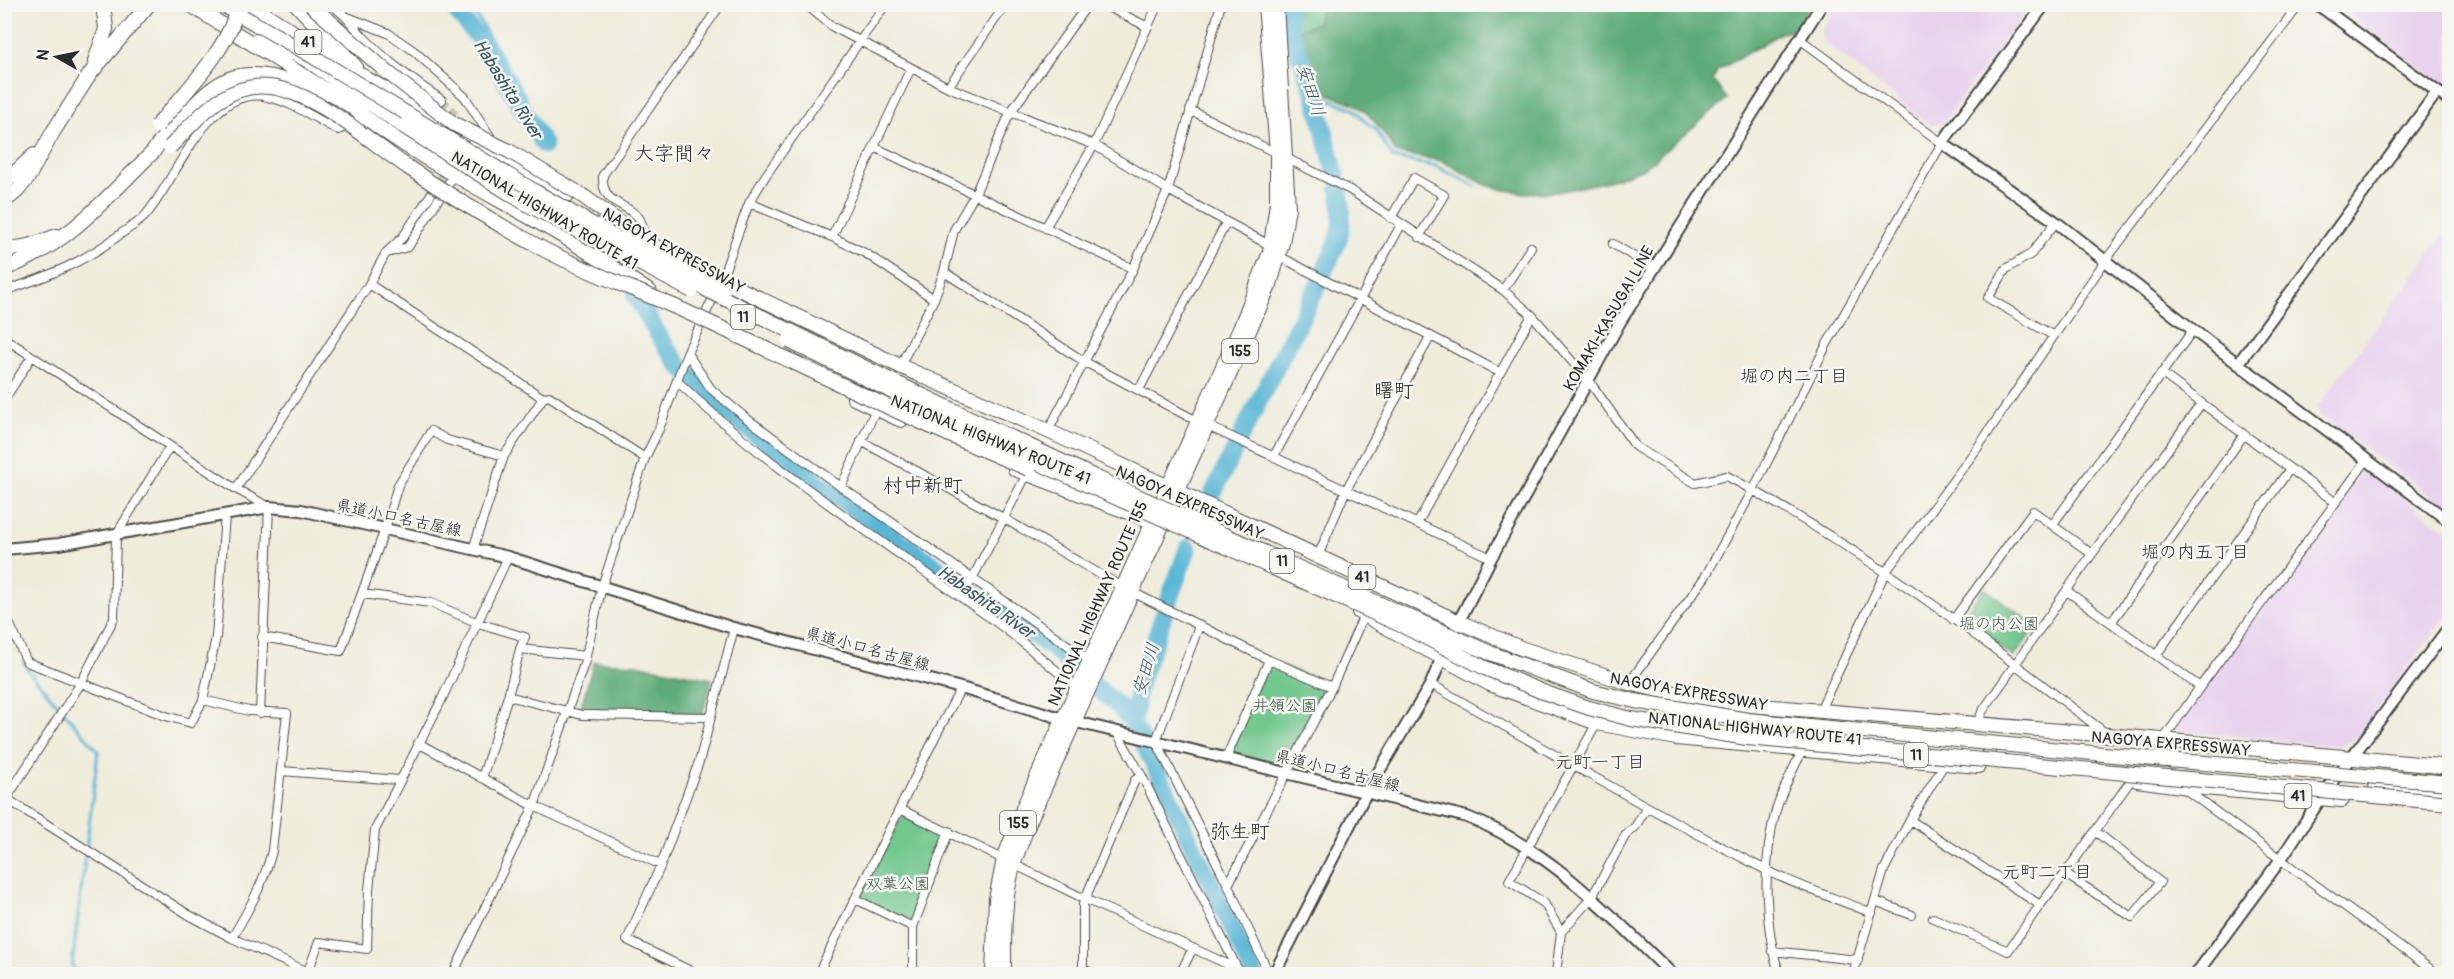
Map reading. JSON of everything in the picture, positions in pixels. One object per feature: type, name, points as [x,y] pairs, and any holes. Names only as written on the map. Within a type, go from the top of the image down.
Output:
[{"type":"highway","points":[[90,74],[106,30],[103,4]]},
{"type":"highway","points":[[4,183],[33,157],[90,74],[149,4]]},
{"type":"highway","name":"NATIONAL HIGHWAY ROUTE 41","points":[[189,4],[348,104],[366,119],[453,176],[566,238],[701,325],[876,409],[1027,474],[1157,523],[1364,615],[1490,684],[1597,723],[1676,738],[1802,751],[2450,809]]},
{"type":"highway","name":"NAGOYA EXPRESSWAY","points":[[221,4],[312,56],[536,192],[709,291],[894,382],[1177,514],[1490,653],[1593,691],[1646,704],[1748,720],[2155,759],[2450,783]]},
{"type":"highway","points":[[153,152],[157,126],[217,51],[233,22],[237,4]]},
{"type":"highway","name":"NATIONAL HIGHWAY ROUTE 41","points":[[249,4],[367,79],[502,158],[721,280],[900,366],[1048,431],[1523,650],[1629,683],[1749,705],[2450,767]]},
{"type":"highway","points":[[296,4],[367,79]]},
{"type":"highway","points":[[310,4],[387,72],[454,124],[509,152],[580,194],[661,251],[823,336],[894,382]]},
{"type":"highway","name":"NATIONAL HIGHWAY ROUTE 155","points":[[993,975],[996,899],[1024,806],[1070,720],[1090,667],[1128,590],[1202,423],[1270,284],[1273,251],[1288,208],[1265,4]]},
{"type":"highway","name":"NATIONAL HIGHWAY ROUTE 155","points":[[1276,4],[1281,155]]},
{"type":"highway","name":"11","points":[[235,34],[296,54],[307,60],[404,126],[525,203],[575,231],[834,363],[1094,489]]},
{"type":"highway","points":[[4,269],[45,251],[84,219],[153,152],[164,135],[203,97],[229,79],[255,75],[276,79],[316,93],[339,106],[348,104]]},
{"type":"highway","points":[[153,152],[170,147],[205,110],[234,92],[258,86],[292,92],[318,105],[451,196],[546,250],[689,313],[950,436],[1059,481],[1094,489]]},
{"type":"highway","points":[[4,202],[18,191],[27,179],[52,132]]},
{"type":"highway","points":[[4,249],[46,241],[84,219]]},
{"type":"highway","name":"NAGOYA EXPRESSWAY","points":[[1094,489],[1402,626],[1485,668],[1588,708],[1693,731],[1747,738],[2450,803]]},
{"type":"highway","points":[[1402,626],[1538,683],[1607,705],[1766,729],[2060,758],[2148,781]]},
{"type":"highway","points":[[2155,759],[2181,768],[2450,791]]},
{"type":"highway","name":"NATIONAL HIGHWAY ROUTE 155","points":[[1004,975],[1009,862]]},
{"type":"main road","name":"KOMAKI-KASUGAI LINE","points":[[1274,975],[1366,793],[1431,684],[1491,558],[1589,381],[1653,268],[1801,40],[1821,4]]},
{"type":"main road","points":[[2045,4],[1942,143],[2056,222],[2193,330],[2450,522]]},
{"type":"main road","points":[[2318,4],[2450,101]]},
{"type":"main road","points":[[2238,364],[2437,92]]},
{"type":"main road","name":"県道小口名古屋線","points":[[4,549],[59,544],[116,535],[268,507],[301,510],[508,557],[734,628],[961,688],[1070,720],[1467,817],[1492,827],[1527,846],[1592,897],[1672,975]]},
{"type":"main road","points":[[2196,975],[2281,859],[2321,798],[2450,626]]},
{"type":"street","points":[[331,4],[345,16],[363,38],[408,77],[442,100]]},
{"type":"street","points":[[645,237],[639,218],[612,201],[603,186],[603,175],[721,4]]},
{"type":"street","points":[[805,4],[833,27],[948,87],[1094,145],[1273,251],[1499,372]]},
{"type":"street","points":[[456,974],[534,806],[586,656],[602,586],[645,458],[659,429],[687,353],[721,280],[749,203],[798,127],[886,4]]},
{"type":"street","points":[[948,87],[1006,4]]},
{"type":"street","points":[[900,366],[934,299],[944,272],[954,230],[975,194],[1010,113],[1088,4]]},
{"type":"street","points":[[1102,4],[1148,27]]},
{"type":"street","points":[[1045,228],[1094,145],[1158,4]]},
{"type":"street","points":[[1048,431],[1132,269],[1168,190],[1221,4]]},
{"type":"street","points":[[1819,711],[1885,573],[1978,447],[2105,261],[2301,4]]},
{"type":"street","points":[[345,16],[388,33],[414,51],[465,97],[502,158]]},
{"type":"street","points":[[1629,683],[1696,590],[1754,490],[1827,344],[1942,143],[1801,40]]},
{"type":"street","points":[[832,237],[911,68]]},
{"type":"street","points":[[4,291],[53,275],[72,265],[99,250],[144,217],[208,121],[242,98],[265,96],[276,99],[338,130],[366,119]]},
{"type":"street","points":[[1190,110],[1350,190],[1503,290],[1532,315],[1589,381],[1636,447],[1695,483],[1728,476],[1833,538],[2016,663],[2108,735]]},
{"type":"street","points":[[874,147],[1132,269]]},
{"type":"street","points":[[386,253],[408,247],[453,176]]},
{"type":"street","points":[[1390,218],[1414,178],[1444,195],[1419,237]]},
{"type":"street","points":[[236,489],[369,284],[386,253],[403,237],[437,184]]},
{"type":"street","points":[[749,203],[832,237],[865,254],[934,299]]},
{"type":"street","points":[[2054,336],[1988,298],[2006,269],[2031,254],[2056,222]]},
{"type":"street","points":[[1139,390],[1226,223]]},
{"type":"street","points":[[1274,456],[1401,225]]},
{"type":"street","points":[[1613,244],[1653,268]]},
{"type":"street","points":[[1503,290],[1531,248]]},
{"type":"street","points":[[944,272],[1085,362],[1202,423],[1491,558]]},
{"type":"street","points":[[369,284],[543,398]]},
{"type":"street","points":[[1417,524],[1532,315]]},
{"type":"street","points":[[2053,524],[2193,330]]},
{"type":"street","points":[[1318,556],[1346,490],[1430,337]]},
{"type":"street","points":[[4,338],[236,489],[268,507],[260,713]]},
{"type":"street","points":[[687,353],[711,389],[841,487],[973,580],[1090,667]]},
{"type":"street","points":[[4,400],[32,356]]},
{"type":"street","points":[[2160,373],[2289,470],[2336,502]]},
{"type":"street","points":[[677,381],[738,435],[828,504],[990,618],[1082,687]]},
{"type":"street","points":[[473,549],[504,456],[543,398],[549,396],[645,458]]},
{"type":"street","points":[[1977,725],[1982,712],[2092,554],[2201,404]]},
{"type":"street","points":[[841,487],[876,409]]},
{"type":"street","points":[[262,637],[341,651],[385,529],[398,485],[431,431],[447,440],[504,456]]},
{"type":"street","points":[[2111,623],[2243,436]]},
{"type":"street","points":[[861,441],[1005,519],[1128,590],[1269,660],[1332,687]]},
{"type":"street","points":[[170,446],[116,535],[114,618],[81,683],[5,798],[169,902],[232,938],[308,973],[319,942],[368,949],[369,890],[375,830],[478,623],[508,557]]},
{"type":"street","points":[[2163,740],[2366,461]]},
{"type":"street","points":[[2157,654],[2289,470]]},
{"type":"street","points":[[962,598],[1027,474]]},
{"type":"street","points":[[1953,620],[2033,511],[2092,554]]},
{"type":"street","points":[[4,612],[27,662],[166,716],[192,723],[203,700],[216,637],[225,515]]},
{"type":"street","points":[[2067,591],[2200,687]]},
{"type":"street","points":[[362,594],[431,603],[478,623],[525,637],[482,778]]},
{"type":"street","points":[[1228,885],[1332,687],[1364,615]]},
{"type":"street","points":[[1199,626],[1156,741],[1228,885],[1269,975]]},
{"type":"street","points":[[697,975],[627,940],[661,865],[700,759],[734,628]]},
{"type":"street","points":[[520,649],[586,656]]},
{"type":"street","points":[[1226,758],[1269,660]]},
{"type":"street","points":[[1431,684],[1647,807],[1767,870],[1872,913]]},
{"type":"street","points":[[818,975],[961,688]]},
{"type":"street","points":[[508,696],[582,714],[711,717]]},
{"type":"street","points":[[203,700],[260,713],[287,713],[272,851],[267,873],[232,938]]},
{"type":"street","points":[[1561,932],[1544,903],[1509,881],[1597,723]]},
{"type":"street","points":[[1116,731],[1142,776],[1239,972]]},
{"type":"street","points":[[418,743],[534,806],[661,865]]},
{"type":"street","points":[[1779,975],[1772,951],[1767,870],[1776,809],[1802,751]]},
{"type":"street","points":[[1853,975],[1884,870],[1910,820],[1945,763]]},
{"type":"street","points":[[281,771],[399,780]]},
{"type":"street","points":[[1094,975],[1083,972],[1083,904],[1135,780],[1142,776]]},
{"type":"street","points":[[1933,918],[2008,951],[2131,780]]},
{"type":"street","points":[[2181,786],[2437,975]]},
{"type":"street","points":[[1556,975],[1561,932],[1592,897],[1625,836],[1635,827],[1647,807]]},
{"type":"street","points":[[900,809],[1239,972]]},
{"type":"street","points":[[1910,820],[2040,905]]},
{"type":"street","points":[[913,975],[913,927],[949,831]]},
{"type":"street","points":[[2065,874],[2132,917],[2160,882],[2095,831]]},
{"type":"street","points":[[855,899],[913,927]]},
{"type":"street","points":[[1875,901],[1912,915]]},
{"type":"street","points":[[1180,975],[1193,948]]},
{"type":"street","points":[[1772,951],[1858,960]]},
{"type":"shaded area","points":[[1837,4],[2031,5],[1943,123],[1931,126],[1823,41],[1821,29]]},
{"type":"shaded area","points":[[2334,5],[2449,5],[2449,89]]},
{"type":"shaded area","points":[[2449,228],[2449,510],[2319,414],[2318,406]]},
{"type":"shaded area","points":[[2362,471],[2367,471],[2449,532],[2449,612],[2355,739],[2341,746],[2177,731],[2175,727]]},
{"type":"green space","points":[[1294,5],[1325,5],[1318,23],[1298,30],[1295,24]]},
{"type":"green space","points":[[1325,5],[1810,5],[1795,30],[1781,33],[1717,71],[1713,81],[1727,99],[1644,168],[1612,180],[1558,192],[1525,193],[1486,185],[1442,161],[1396,153],[1370,116],[1354,103],[1324,91],[1315,75],[1298,30],[1318,23],[1319,15]]},
{"type":"green space","name":"堀の内公園","points":[[1984,588],[2036,626],[2014,657],[1961,619]]},
{"type":"green space","name":"井領公園","points":[[1269,660],[1332,687],[1287,774],[1226,758]]},
{"type":"green space","points":[[594,662],[636,664],[712,679],[702,715],[579,712]]},
{"type":"green space","name":"双葉公園","points":[[902,816],[943,836],[911,922],[860,898]]},
{"type":"waterway","name":"Habashita River","points":[[450,4],[484,45],[544,145]]},
{"type":"waterway","points":[[469,4],[526,97],[530,123]]},
{"type":"waterway","name":"安田川","points":[[1287,4],[1289,28],[1315,95],[1336,176]]},
{"type":"waterway","points":[[1326,98],[1354,109],[1375,128],[1393,158],[1435,166],[1476,186]]},
{"type":"waterway","name":"安田川","points":[[1323,273],[1340,233],[1342,215],[1339,190]]},
{"type":"waterway","name":"安田川","points":[[1241,436],[1319,283]]},
{"type":"waterway","name":"Habashita River","points":[[635,296],[680,366],[729,414],[849,505],[1053,649],[1119,707],[1133,724],[1152,760],[1254,974]]},
{"type":"waterway","name":"安田川","points":[[1213,493],[1237,445]]},
{"type":"waterway","name":"安田川","points":[[1167,605],[1188,548]]},
{"type":"waterway","name":"安田川","points":[[1133,724],[1138,689],[1164,614]]},
{"type":"waterway","points":[[23,661],[27,669],[98,751],[72,966],[80,974]]},
{"type":"tunnel","points":[[442,100],[456,115],[459,125]]},
{"type":"tunnel","points":[[437,184],[455,155]]},
{"type":"district","name":"大字間々","points":[[674,153]]},
{"type":"district","name":"堀の内二丁目","points":[[1794,376]]},
{"type":"district","name":"曙町","points":[[1394,390]]},
{"type":"district","name":"村中新町","points":[[923,485]]},
{"type":"district","name":"堀の内五丁目","points":[[2195,552]]},
{"type":"district","name":"元町一丁目","points":[[1600,762]]},
{"type":"district","name":"弥生町","points":[[1240,831]]},
{"type":"district","name":"元町二丁目","points":[[2047,872]]}]
